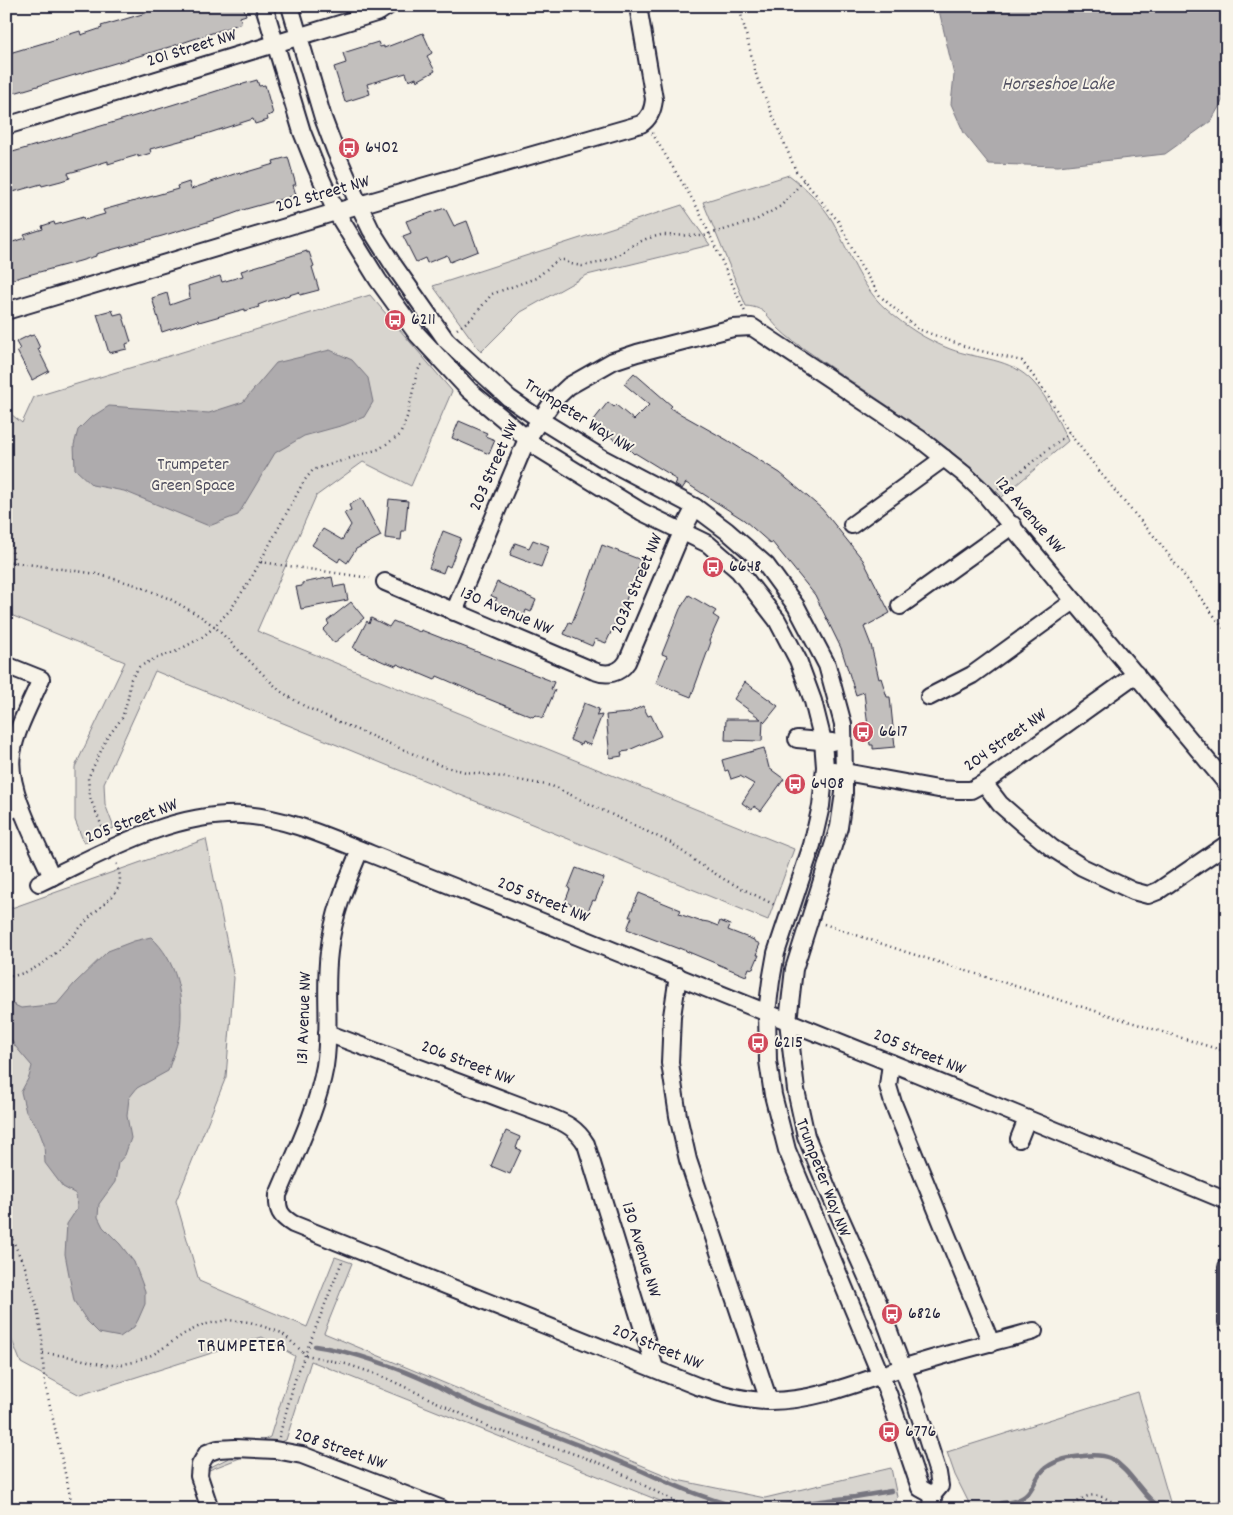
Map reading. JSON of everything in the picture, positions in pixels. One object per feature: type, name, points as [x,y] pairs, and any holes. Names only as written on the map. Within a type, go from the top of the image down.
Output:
[{"type":"street","name":"Trumpeter Way NW","points":[[264,6],[302,132],[336,212],[378,280],[432,352],[469,390],[527,439],[642,512],[708,544],[739,571],[777,620],[798,660],[813,701],[823,740],[825,767],[821,806],[815,830],[776,952],[767,1012],[768,1061],[773,1095],[787,1150],[906,1442],[920,1488],[931,1501],[940,1486],[938,1472],[878,1302],[828,1192],[806,1136],[796,1090],[788,1021],[794,970],[838,827],[844,793],[842,724],[827,665],[796,606],[766,564],[695,507],[602,458],[539,419],[509,398],[446,340],[392,263],[371,230],[359,205],[323,118],[290,6]]},
{"type":"street","name":"201 Street NW","points":[[6,126],[300,37],[379,12],[388,6]]},
{"type":"street","points":[[638,6],[654,99],[652,112],[647,119]]},
{"type":"street","name":"202 Street NW","points":[[6,311],[359,205],[621,131],[647,119]]},
{"type":"street","name":"203 Street NW","points":[[454,612],[527,439],[539,419],[554,400],[569,386],[613,362],[637,353],[733,328],[752,327]]},
{"type":"street","name":"128 Avenue NW","points":[[752,327],[920,439],[988,496],[1227,784]]},
{"type":"street","points":[[852,525],[944,458]]},
{"type":"street","name":"203A Street NW","points":[[613,673],[627,662],[682,532],[695,507]]},
{"type":"street","points":[[900,606],[1013,525]]},
{"type":"street","name":"130 Avenue NW","points":[[385,582],[601,674],[613,673]]},
{"type":"street","points":[[929,697],[972,675],[1074,601]]},
{"type":"street","points":[[6,665],[41,679],[18,732],[11,756],[14,809]]},
{"type":"street","name":"204 Street NW","points":[[825,767],[844,773],[958,790],[970,790],[984,783],[1136,674]]},
{"type":"street","points":[[797,739],[844,743]]},
{"type":"street","points":[[984,783],[1000,804],[1052,848],[1082,867],[1133,892],[1148,895],[1168,885],[1227,844]]},
{"type":"street","name":"205 Street NW","points":[[14,809],[45,880],[158,829],[180,822],[221,815],[263,817],[282,821],[678,976],[1227,1201]]},
{"type":"street","name":"131 Avenue NW","points":[[280,1214],[278,1195],[316,1101],[324,1066],[327,1033],[327,972],[331,937],[338,903],[360,850]]},
{"type":"street","points":[[678,976],[672,1016],[670,1063],[678,1116],[688,1160],[770,1401]]},
{"type":"street","name":"206 Street NW","points":[[327,1033],[550,1117],[574,1128],[586,1144]]},
{"type":"street","points":[[891,1063],[888,1086],[893,1103],[991,1343]]},
{"type":"street","points":[[1018,1139],[1027,1118]]},
{"type":"street","name":"130 Avenue NW","points":[[586,1144],[655,1368]]},
{"type":"street","name":"207 Street NW","points":[[280,1214],[293,1224],[348,1246],[715,1392],[744,1399],[770,1401],[812,1396],[902,1368],[1034,1331]]},
{"type":"street","points":[[1227,1267],[1227,1323]]},
{"type":"street","name":"208 Street NW","points":[[210,1509],[199,1476],[200,1465],[207,1453],[218,1449],[235,1448],[275,1450],[302,1455],[442,1509]]},
{"type":"path","points":[[739,6],[757,78],[796,171],[838,222],[860,265],[880,296],[918,329],[969,348],[1022,361],[1049,396],[1069,433],[1159,542],[1227,633]]},
{"type":"path","points":[[647,119],[697,207],[752,327]]},
{"type":"path","points":[[455,331],[471,319],[492,294],[536,278],[558,260],[582,266],[598,263],[646,239],[661,235],[704,236],[756,220],[781,206],[804,180]]},
{"type":"path","points":[[108,839],[90,798],[88,778],[107,738],[122,718],[131,679],[139,667],[154,659],[175,652],[200,638],[230,609],[261,562],[304,481],[313,470],[380,449],[400,435],[407,417],[416,372],[425,359]]},
{"type":"path","points":[[988,496],[1069,433]]},
{"type":"path","points":[[6,523],[10,531],[14,563]]},
{"type":"path","points":[[6,561],[88,573],[136,585],[170,599],[214,626],[280,691],[304,706],[442,766],[466,772],[552,786],[671,843],[698,863],[780,908]]},
{"type":"path","points":[[261,562],[362,576],[385,582]]},
{"type":"path","points":[[6,977],[21,975],[39,967],[65,945],[119,888],[120,873],[116,860]]},
{"type":"path","points":[[820,922],[909,953],[1227,1052]]},
{"type":"path","points":[[6,1226],[33,1291],[37,1307],[47,1397],[73,1509]]},
{"type":"path","points":[[275,1450],[295,1380],[348,1246]]},
{"type":"path","points":[[43,1353],[105,1365],[118,1365],[134,1362],[154,1354],[184,1334],[202,1325],[238,1320],[261,1325],[282,1333],[306,1355],[346,1364],[382,1376],[493,1429],[605,1465],[689,1509]]},
{"type":"path","points":[[1071,1509],[1078,1501],[1093,1494],[1103,1496],[1123,1509]]},
{"type":"green space","points":[[789,175],[802,185],[824,208],[862,279],[886,309],[916,332],[941,345],[961,353],[1004,363],[1014,368],[1033,382],[1044,396],[1068,441],[1002,497],[933,437],[792,340],[779,329],[766,313],[746,306],[703,202]]},
{"type":"green space","points":[[682,205],[710,245],[587,275],[521,312],[481,352],[433,286]]},
{"type":"green space","name":"Trumpeter Green Space","points":[[370,295],[452,391],[411,486],[363,462],[316,496],[257,631],[794,849],[768,920],[155,671],[104,783],[105,804],[114,828],[84,843],[75,820],[75,767],[125,662],[6,613],[6,410],[22,423],[34,397]]},
{"type":"green space","points":[[206,839],[234,978],[226,1077],[176,1201],[199,1281],[307,1327],[335,1257],[352,1263],[324,1333],[677,1480],[765,1498],[891,1468],[897,1497],[893,1509],[680,1509],[311,1361],[286,1440],[191,1477],[270,1437],[295,1356],[262,1337],[80,1395],[21,1363],[6,1325],[6,910]]},
{"type":"green space","points":[[1138,1392],[1172,1509],[972,1509],[955,1475],[947,1452]]},
{"type":"water","name":"Horseshoe Lake","points":[[938,6],[1227,6],[1227,93],[1211,121],[1165,154],[1058,166],[989,164],[964,133],[951,104],[954,75]]},
{"type":"water","points":[[330,350],[352,360],[368,378],[373,402],[364,417],[344,425],[304,436],[275,453],[238,515],[209,526],[124,491],[92,485],[75,469],[74,445],[78,430],[90,418],[109,406],[209,413],[243,402],[276,363]]},
{"type":"water","points":[[151,937],[167,957],[177,980],[181,1004],[180,1030],[168,1071],[137,1088],[129,1098],[127,1116],[131,1138],[125,1155],[118,1163],[115,1182],[99,1204],[98,1217],[103,1227],[134,1262],[145,1291],[145,1304],[138,1320],[134,1327],[120,1337],[99,1333],[87,1321],[74,1301],[65,1254],[67,1224],[77,1209],[76,1194],[63,1187],[45,1163],[44,1144],[38,1128],[26,1112],[21,1092],[29,1077],[32,1066],[15,1046],[6,1031],[6,1001],[21,1008],[57,1004],[74,984],[108,951]]},
{"type":"building","points":[[155,6],[243,6],[246,15],[240,17],[242,23],[176,45],[14,93],[6,73],[6,54],[80,31],[81,35],[102,28],[101,26],[146,13],[145,9]]},
{"type":"building","points":[[423,33],[432,53],[427,56],[435,71],[417,81],[416,78],[409,81],[406,73],[367,84],[370,94],[345,102],[334,67],[346,63],[343,53],[378,42],[380,47],[384,46],[384,48]]},
{"type":"building","points":[[257,80],[259,86],[265,85],[273,114],[267,116],[268,120],[255,124],[253,119],[150,149],[151,153],[138,157],[138,155],[108,164],[108,161],[68,173],[70,178],[61,181],[42,186],[41,184],[13,192],[6,171],[6,154]]},
{"type":"building","points":[[288,157],[296,185],[293,185],[296,195],[96,254],[96,256],[80,261],[6,281],[6,244],[26,238],[24,235],[43,229],[42,226],[54,222],[55,225],[83,217],[84,220],[105,214],[103,210],[178,189],[177,186],[189,182],[191,189],[240,172],[240,174],[274,164],[273,161]]},
{"type":"building","points":[[445,208],[454,226],[467,221],[478,251],[450,262],[447,255],[427,263],[425,258],[416,262],[403,236],[411,233],[406,221]]},
{"type":"building","points":[[307,251],[314,266],[312,267],[319,290],[300,295],[299,292],[258,305],[259,307],[199,322],[198,320],[162,332],[152,298],[167,293],[170,305],[190,298],[188,286],[220,276],[222,282],[243,276],[241,271]]},
{"type":"building","points":[[112,310],[114,315],[122,313],[131,342],[126,344],[127,349],[109,353],[97,314]]},
{"type":"building","points":[[34,335],[40,348],[38,349],[49,371],[32,380],[17,351],[20,349],[16,342]]},
{"type":"building","points":[[634,373],[672,406],[670,408],[780,473],[822,509],[863,560],[890,613],[864,627],[871,645],[879,679],[881,678],[887,697],[890,697],[895,747],[873,749],[873,745],[870,745],[864,692],[856,695],[841,648],[815,595],[772,542],[771,544],[744,520],[686,483],[682,489],[675,485],[677,480],[671,475],[634,454],[628,448],[627,450],[606,435],[593,421],[608,402],[614,407],[616,405],[634,420],[649,405],[624,384]]},
{"type":"building","points":[[459,421],[487,433],[485,436],[495,440],[489,454],[452,438]]},
{"type":"building","points":[[361,498],[381,536],[356,549],[347,563],[340,558],[338,562],[312,545],[323,529],[342,540],[351,525],[344,513],[351,510],[349,505]]},
{"type":"building","points":[[389,499],[408,501],[405,531],[402,531],[401,540],[385,538]]},
{"type":"building","points":[[443,531],[461,538],[450,567],[446,565],[443,573],[429,568]]},
{"type":"building","points":[[533,540],[549,546],[541,567],[510,555],[515,543],[529,548]]},
{"type":"building","points":[[602,545],[641,560],[626,600],[606,643],[595,639],[592,646],[564,634],[569,622],[572,623],[582,600]]},
{"type":"building","points":[[332,577],[334,587],[345,585],[348,600],[301,609],[296,587],[302,586],[302,583]]},
{"type":"building","points":[[497,582],[536,600],[531,612],[526,610],[524,616],[494,604],[497,598],[491,596]]},
{"type":"building","points":[[689,595],[716,611],[713,615],[719,619],[709,641],[711,642],[691,697],[656,683],[667,656],[662,654],[680,609]]},
{"type":"building","points":[[351,602],[364,618],[334,643],[323,630],[329,624],[327,621]]},
{"type":"building","points":[[371,618],[389,627],[393,621],[420,632],[421,630],[554,682],[551,689],[555,690],[543,718],[535,715],[533,717],[437,676],[435,680],[397,664],[396,666],[386,663],[353,648],[367,621],[369,624]]},
{"type":"building","points":[[745,682],[778,706],[765,722],[763,720],[762,741],[725,740],[726,719],[761,719],[734,699]]},
{"type":"building","points":[[584,703],[599,709],[596,716],[602,715],[590,745],[582,742],[581,745],[570,740]]},
{"type":"building","points":[[643,706],[648,716],[651,715],[661,736],[629,751],[621,752],[622,756],[610,758],[606,715],[628,713]]},
{"type":"building","points":[[764,748],[769,768],[784,779],[761,811],[754,806],[752,810],[742,803],[754,784],[740,776],[731,779],[728,770],[725,771],[722,760]]},
{"type":"building","points":[[576,868],[604,878],[595,901],[593,900],[588,911],[565,902]]},
{"type":"building","points":[[639,893],[681,910],[679,914],[718,926],[720,921],[730,925],[728,930],[760,944],[757,951],[757,955],[759,955],[753,969],[749,968],[746,976],[627,929],[632,917],[629,917]]},
{"type":"building","points":[[506,1131],[520,1137],[516,1148],[521,1150],[510,1174],[491,1166]]},
{"type":"waterway","points":[[315,1346],[360,1356],[390,1366],[480,1406],[682,1488],[715,1501],[749,1509]]},
{"type":"waterway","points":[[1002,1503],[1022,1498],[1032,1488],[1043,1470],[1054,1463],[1070,1458],[1104,1456],[1118,1463],[1148,1497],[1162,1509]]},
{"type":"waterway","points":[[754,1509],[891,1491]]},
{"type":"waterway","points":[[1196,1509],[1227,1500]]},
{"type":"place","name":"6402","points":[[349,148]]},
{"type":"place","name":"6211","points":[[395,320]]},
{"type":"place","name":"6648","points":[[713,567]]},
{"type":"place","name":"6617","points":[[863,732]]},
{"type":"place","name":"6408","points":[[795,784]]},
{"type":"place","name":"6215","points":[[758,1043]]},
{"type":"place","name":"6826","points":[[892,1314]]},
{"type":"place","name":"6776","points":[[889,1432]]},
{"type":"district","name":"TRUMPETER","points":[[242,1347]]}]
